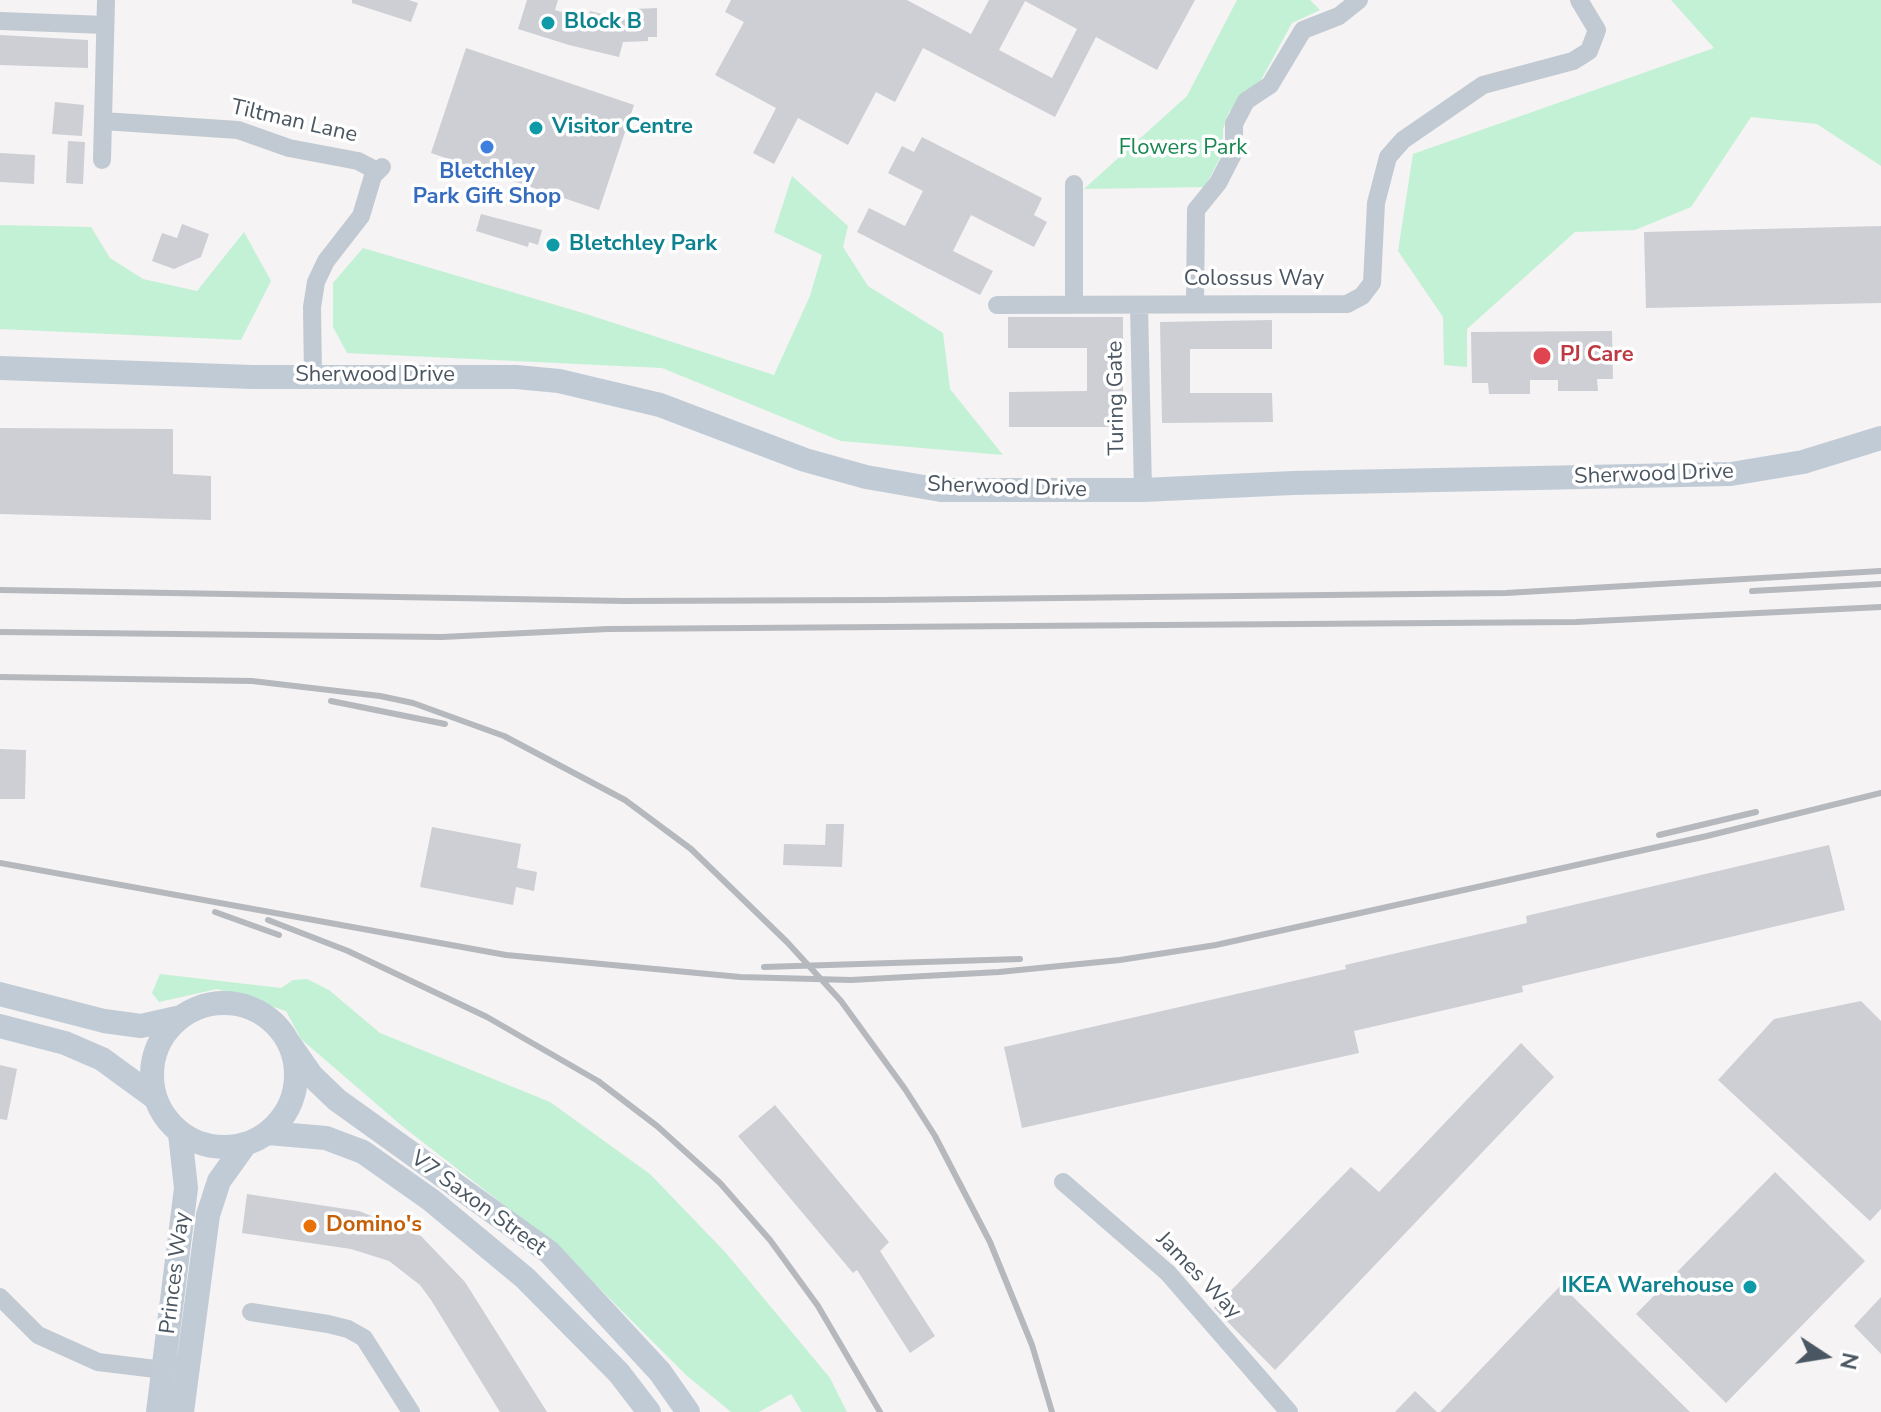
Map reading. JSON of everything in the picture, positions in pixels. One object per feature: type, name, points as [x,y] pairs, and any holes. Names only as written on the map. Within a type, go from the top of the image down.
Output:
[{"type":"street","points":[[102,160],[106,0]]},
{"type":"street","points":[[1195,303],[1196,210],[1218,183],[1234,152],[1234,124],[1246,101],[1270,85],[1303,30],[1339,16],[1359,0]]},
{"type":"street","name":"Colossus Way","points":[[997,305],[1347,304],[1362,296],[1372,283],[1376,203],[1388,157],[1403,140],[1483,85],[1573,61],[1589,51],[1597,30],[1579,0]]},
{"type":"street","points":[[0,21],[105,25]]},
{"type":"street","name":"Tiltman Lane","points":[[103,121],[238,130],[289,148],[358,161],[379,169],[361,216],[326,261],[316,282],[312,307],[313,376]]},
{"type":"street","points":[[1074,184],[1074,304]]},
{"type":"street","name":"Turing Gate","points":[[1139,305],[1143,490]]},
{"type":"street","name":"Sherwood Drive","points":[[0,368],[52,372],[516,377],[559,381],[660,405],[805,460],[866,477],[941,490],[1143,490],[1293,483],[1731,474],[1803,462],[1881,438]]},
{"type":"street","points":[[0,994],[104,1021],[141,1026],[181,1017]]},
{"type":"street","points":[[220,1003],[248,1007],[272,1021],[289,1043],[296,1067],[294,1092],[285,1115],[268,1133],[244,1146],[222,1148],[200,1145],[180,1134],[164,1118],[154,1097],[150,1076],[152,1060],[163,1036],[181,1017],[193,1009],[220,1003]]},
{"type":"street","points":[[0,1026],[65,1043],[102,1059],[154,1097]]},
{"type":"street","name":"V7 Saxon Street","points":[[289,1043],[312,1076],[337,1100],[549,1252],[660,1372],[688,1412]]},
{"type":"street","name":"V7 Saxon Street","points":[[268,1133],[326,1138],[363,1152],[431,1200],[525,1278],[619,1373],[649,1412]]},
{"type":"street","name":"Princes Way","points":[[158,1412],[186,1188],[180,1134]]},
{"type":"street","name":"Princes Way","points":[[182,1412],[208,1215],[219,1181],[244,1146]]},
{"type":"street","name":"James Way","points":[[1063,1182],[1168,1273],[1289,1412]]},
{"type":"street","points":[[0,1297],[38,1335],[98,1362],[164,1370],[180,1359],[192,1333]]},
{"type":"street","points":[[251,1312],[328,1324],[348,1329],[364,1338],[411,1412]]},
{"type":"green space","name":"Flowers Park","points":[[1237,0],[1310,0],[1320,10],[1292,23],[1261,80],[1229,112],[1223,129],[1223,152],[1205,187],[1084,189],[1187,96]]},
{"type":"green space","points":[[1671,0],[1881,0],[1881,166],[1817,124],[1751,117],[1691,207],[1635,230],[1575,232],[1467,329],[1467,367],[1444,365],[1443,317],[1398,251],[1413,154],[1714,48]]},
{"type":"green space","points":[[792,176],[848,226],[843,247],[868,286],[943,333],[950,389],[1003,455],[841,441],[662,368],[347,353],[333,327],[333,283],[363,248],[583,313],[774,375],[810,296],[822,255],[774,232]]},
{"type":"green space","points":[[0,225],[91,227],[110,258],[143,279],[197,291],[244,232],[271,281],[241,340],[0,329]]},
{"type":"green space","points":[[160,974],[281,988],[293,980],[307,979],[329,990],[380,1033],[550,1102],[650,1174],[726,1253],[830,1378],[847,1412],[802,1412],[791,1394],[759,1412],[731,1412],[686,1375],[557,1246],[402,1126],[301,1039],[286,1011],[217,989],[159,1002],[152,993]]},
{"type":"building","points":[[352,0],[409,0],[418,3],[411,22],[352,3]]},
{"type":"building","points":[[527,0],[558,0],[555,10],[588,20],[590,11],[634,22],[634,9],[657,8],[657,37],[648,37],[648,41],[623,42],[619,57],[569,45],[518,29]]},
{"type":"building","points":[[731,0],[907,0],[971,34],[989,0],[1195,0],[1157,70],[1096,37],[1055,117],[923,48],[895,102],[876,92],[848,145],[798,118],[774,164],[753,153],[776,108],[715,75],[744,22],[725,12]],"holes":[[[1025,1],[1077,29],[1052,78],[999,50]]]},
{"type":"building","points":[[0,35],[88,40],[88,68],[0,65]]},
{"type":"building","name":"Visitor Centre","points":[[466,48],[634,105],[599,210],[431,153]]},
{"type":"building","points":[[55,102],[84,105],[82,136],[52,134]]},
{"type":"building","points":[[922,137],[1042,198],[1034,215],[1047,222],[1034,247],[971,215],[953,251],[993,271],[980,295],[857,232],[869,208],[905,226],[923,191],[888,173],[902,146],[914,152]]},
{"type":"building","points":[[68,141],[85,142],[83,184],[66,183]]},
{"type":"building","points":[[0,153],[35,155],[34,184],[0,182]]},
{"type":"building","points":[[481,214],[542,230],[538,245],[529,242],[528,247],[476,231]]},
{"type":"building","points":[[182,224],[209,234],[201,257],[174,269],[152,261],[162,233],[177,238]]},
{"type":"building","points":[[1881,226],[1881,303],[1646,308],[1644,232]]},
{"type":"building","points":[[1008,317],[1123,317],[1123,427],[1009,427],[1009,392],[1087,391],[1087,348],[1008,348]]},
{"type":"building","points":[[1272,320],[1272,349],[1190,349],[1190,393],[1272,393],[1273,422],[1162,423],[1160,322]]},
{"type":"building","name":"PJ Care","points":[[1612,331],[1613,379],[1597,379],[1598,391],[1558,391],[1558,380],[1530,380],[1530,394],[1489,394],[1488,383],[1472,383],[1471,332]]},
{"type":"building","points":[[0,428],[173,429],[173,474],[211,476],[211,520],[0,514]]},
{"type":"building","points":[[0,749],[26,750],[25,799],[0,799]]},
{"type":"building","points":[[826,824],[844,824],[842,867],[783,865],[784,844],[825,845]]},
{"type":"building","points":[[432,827],[521,844],[517,868],[537,872],[534,891],[516,887],[513,905],[420,887]]},
{"type":"building","points":[[1829,845],[1845,910],[1522,986],[1523,992],[1354,1031],[1359,1053],[1022,1128],[1004,1047],[1346,969],[1345,965],[1527,923],[1526,916]]},
{"type":"building","points":[[1861,1001],[1881,1021],[1881,1209],[1870,1221],[1718,1080],[1774,1019]]},
{"type":"building","points":[[1521,1043],[1554,1077],[1275,1370],[1214,1308],[1351,1167],[1379,1192]]},
{"type":"building","points":[[0,1065],[17,1069],[7,1120],[0,1119]]},
{"type":"building","points":[[775,1105],[889,1242],[880,1251],[935,1336],[910,1353],[857,1270],[853,1273],[738,1136]]},
{"type":"building","name":"IKEA Warehouse","points":[[1775,1172],[1865,1261],[1726,1403],[1636,1314]]},
{"type":"building","points":[[247,1194],[359,1211],[421,1236],[465,1282],[547,1412],[500,1412],[420,1285],[389,1261],[351,1249],[242,1233]]},
{"type":"building","points":[[1561,1285],[1690,1412],[1440,1412]]},
{"type":"building","points":[[1881,1297],[1881,1354],[1854,1326]]},
{"type":"building","points":[[1415,1391],[1437,1412],[1395,1412]]},
{"type":"railway","points":[[0,590],[624,601],[882,600],[1506,593],[1881,571]]},
{"type":"railway","points":[[1752,591],[1881,584]]},
{"type":"railway","points":[[0,632],[442,637],[608,629],[1576,622],[1881,607]]},
{"type":"railway","points":[[0,677],[252,681],[380,696],[413,703],[504,736],[625,800],[691,849],[787,942],[841,1001],[905,1089],[935,1136],[990,1242],[1032,1345],[1052,1412]]},
{"type":"railway","points":[[331,701],[445,724]]},
{"type":"railway","points":[[0,863],[506,955],[740,977],[851,980],[999,972],[1120,960],[1216,945],[1707,836],[1881,793]]},
{"type":"railway","points":[[1659,835],[1756,812]]},
{"type":"railway","points":[[215,912],[279,935]]},
{"type":"railway","points":[[268,920],[348,951],[487,1017],[598,1081],[657,1126],[720,1183],[770,1240],[818,1306],[880,1412]]},
{"type":"railway","points":[[764,967],[1020,959]]},
{"type":"place","name":"Block B","points":[[548,23]]},
{"type":"place","name":"Visitor Centre","points":[[536,128]]},
{"type":"place","name":"Bletchley Park Gift Shop","points":[[487,147]]},
{"type":"place","name":"Bletchley Park","points":[[553,245]]},
{"type":"place","name":"PJ Care","points":[[1542,356]]},
{"type":"place","name":"Domino's","points":[[310,1226]]},
{"type":"place","name":"IKEA Warehouse","points":[[1750,1287]]}]
